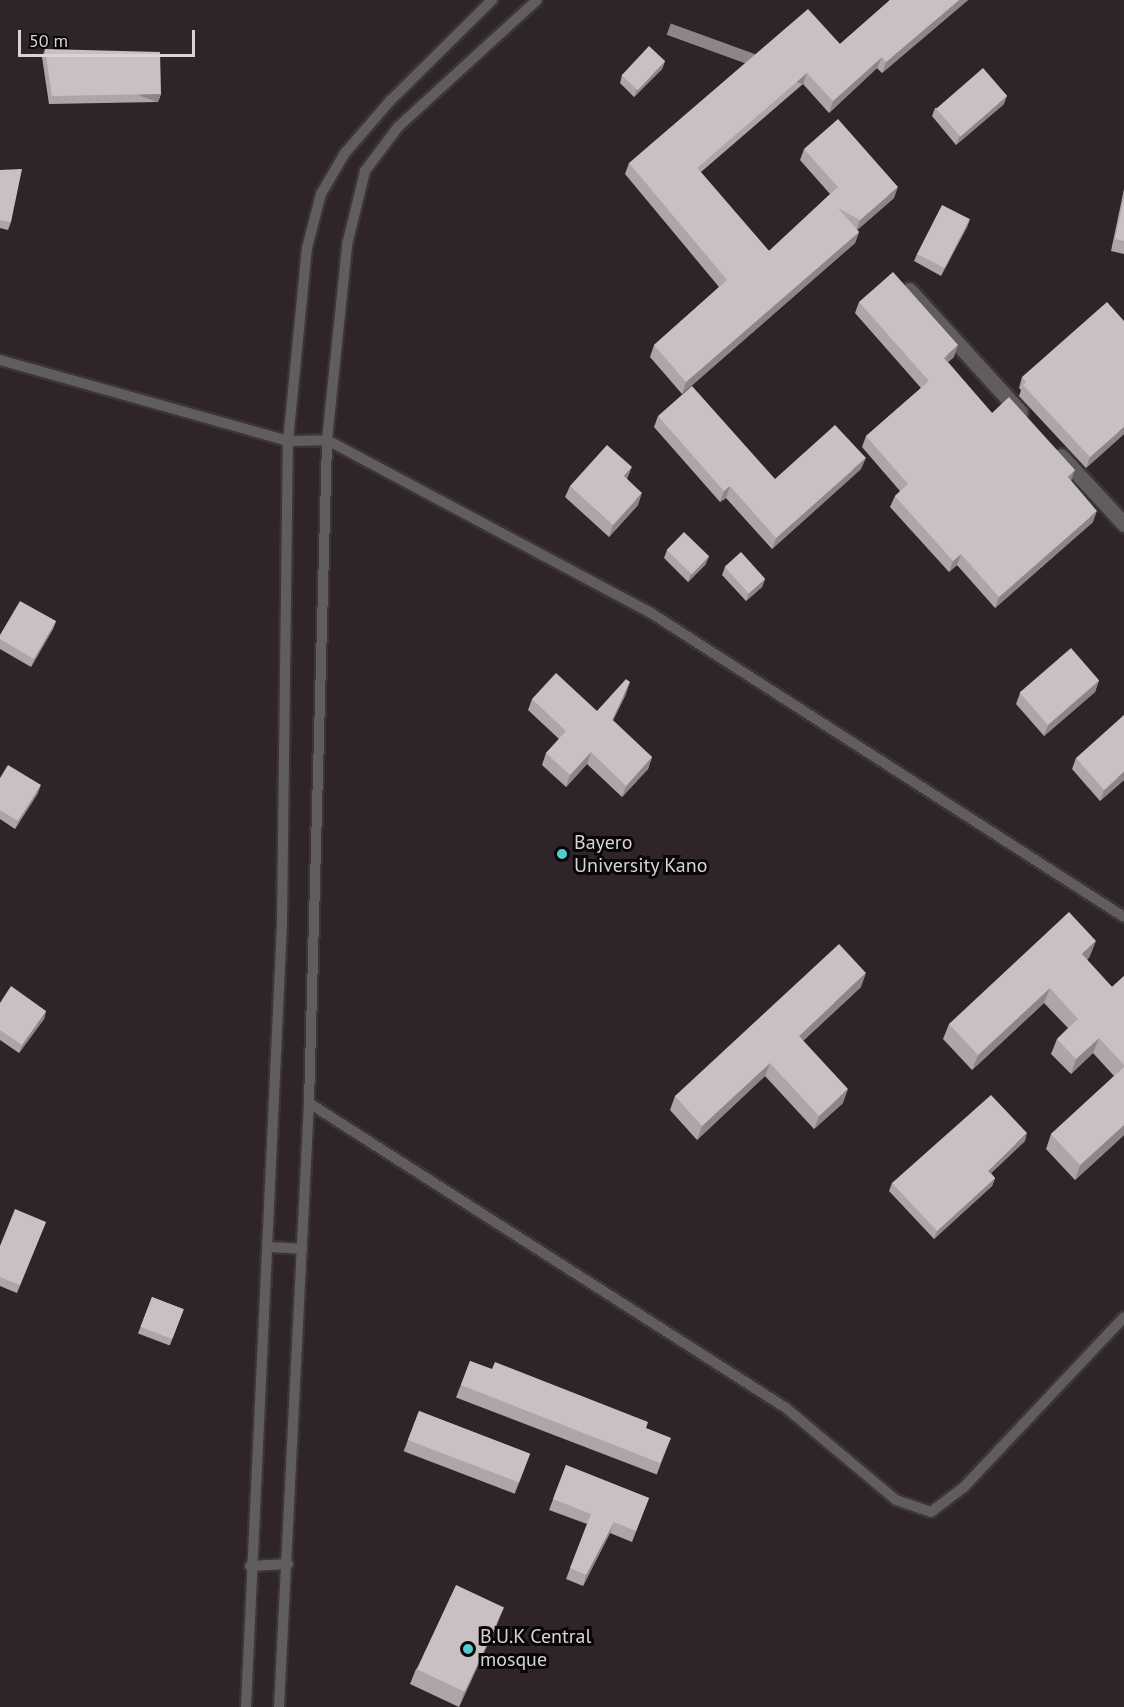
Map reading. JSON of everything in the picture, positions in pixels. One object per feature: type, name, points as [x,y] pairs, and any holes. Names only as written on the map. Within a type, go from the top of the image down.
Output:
[{"type":"street","points":[[906,287],[1035,428]]},
{"type":"street","points":[[1051,445],[1124,524]]},
{"type":"lane","points":[[246,1707],[250,1566],[269,1246],[282,922],[288,441],[307,248],[321,194],[345,153],[390,101],[492,0]]},
{"type":"lane","points":[[279,1707],[288,1564],[309,1103],[327,440],[347,245],[365,171],[398,127],[537,0]]},
{"type":"lane","points":[[0,360],[288,441],[327,440],[651,613],[1124,917]]},
{"type":"lane","points":[[309,1103],[786,1408],[896,1500],[932,1512],[964,1487],[1124,1317]]},
{"type":"lane","points":[[269,1246],[302,1250]]},
{"type":"lane","points":[[250,1566],[288,1564]]},
{"type":"shaded area","name":"Bayero University Kano","points":[[0,0],[1124,0],[1124,1707],[0,1707]]},
{"type":"building","points":[[890,0],[959,0],[886,62],[882,57],[833,101],[807,73],[697,168],[769,251],[838,187],[804,149],[838,119],[898,187],[860,220],[838,208],[859,232],[686,382],[654,345],[727,280],[629,163],[808,9],[840,44]]},
{"type":"building","points":[[649,46],[665,61],[638,90],[622,75]]},
{"type":"building","points":[[45,49],[160,52],[161,94],[52,96]]},
{"type":"building","points":[[983,68],[1007,96],[960,137],[936,109]]},
{"type":"building","points":[[22,169],[11,222],[0,220],[0,170]]},
{"type":"building","points":[[1124,198],[1124,241],[1115,239]]},
{"type":"building","points":[[942,205],[970,219],[945,268],[917,254]]},
{"type":"building","points":[[893,272],[958,345],[944,358],[992,413],[1009,397],[1075,470],[1068,477],[1097,511],[999,597],[961,554],[953,561],[895,496],[908,484],[866,436],[929,381],[859,302]]},
{"type":"building","points":[[1107,302],[1124,321],[1124,427],[1090,457],[1023,385],[1026,382],[1022,377]]},
{"type":"building","points":[[692,386],[775,479],[835,425],[866,458],[776,538],[730,486],[724,491],[658,416]]},
{"type":"building","points":[[607,445],[632,467],[624,476],[642,493],[613,525],[570,486]]},
{"type":"building","points":[[684,532],[709,556],[692,574],[667,550]]},
{"type":"building","points":[[741,552],[765,579],[749,593],[725,567]]},
{"type":"building","points":[[20,601],[56,621],[34,659],[0,639],[0,635]]},
{"type":"building","points":[[1071,648],[1099,680],[1048,725],[1020,693]]},
{"type":"building","points":[[556,673],[597,711],[626,679],[630,682],[612,720],[652,757],[626,786],[591,752],[570,775],[546,753],[566,731],[532,699]]},
{"type":"building","points":[[1124,715],[1124,772],[1104,790],[1076,758]]},
{"type":"building","points":[[8,765],[41,785],[18,821],[0,810],[0,778]]},
{"type":"building","points":[[1069,912],[1096,941],[1082,954],[1112,987],[1124,976],[1124,1065],[1099,1038],[1076,1059],[1057,1039],[1078,1019],[1050,988],[978,1055],[949,1024]]},
{"type":"building","points":[[839,944],[866,973],[799,1036],[848,1089],[819,1116],[770,1063],[702,1126],[675,1096]]},
{"type":"building","points":[[11,986],[46,1011],[22,1045],[0,1030],[0,1003]]},
{"type":"building","points":[[1124,1067],[1124,1125],[1080,1165],[1051,1134]]},
{"type":"building","points":[[991,1095],[1027,1133],[988,1171],[995,1178],[937,1231],[892,1183]]},
{"type":"building","points":[[15,1209],[46,1222],[20,1285],[0,1277],[0,1246]]},
{"type":"building","points":[[152,1297],[184,1309],[172,1339],[141,1327]]},
{"type":"building","points":[[470,1361],[492,1369],[495,1362],[648,1422],[646,1428],[671,1438],[660,1463],[461,1385]]},
{"type":"building","points":[[419,1411],[530,1454],[519,1483],[408,1440]]},
{"type":"building","points":[[566,1465],[649,1498],[636,1531],[614,1522],[586,1575],[570,1568],[591,1514],[553,1499]]},
{"type":"building","points":[[456,1585],[504,1607],[465,1692],[417,1669]]},
{"type":"place","name":"Bayero University Kano","points":[[562,854]]},
{"type":"place","name":"B.U.K Central mosque","points":[[468,1649]]}]
